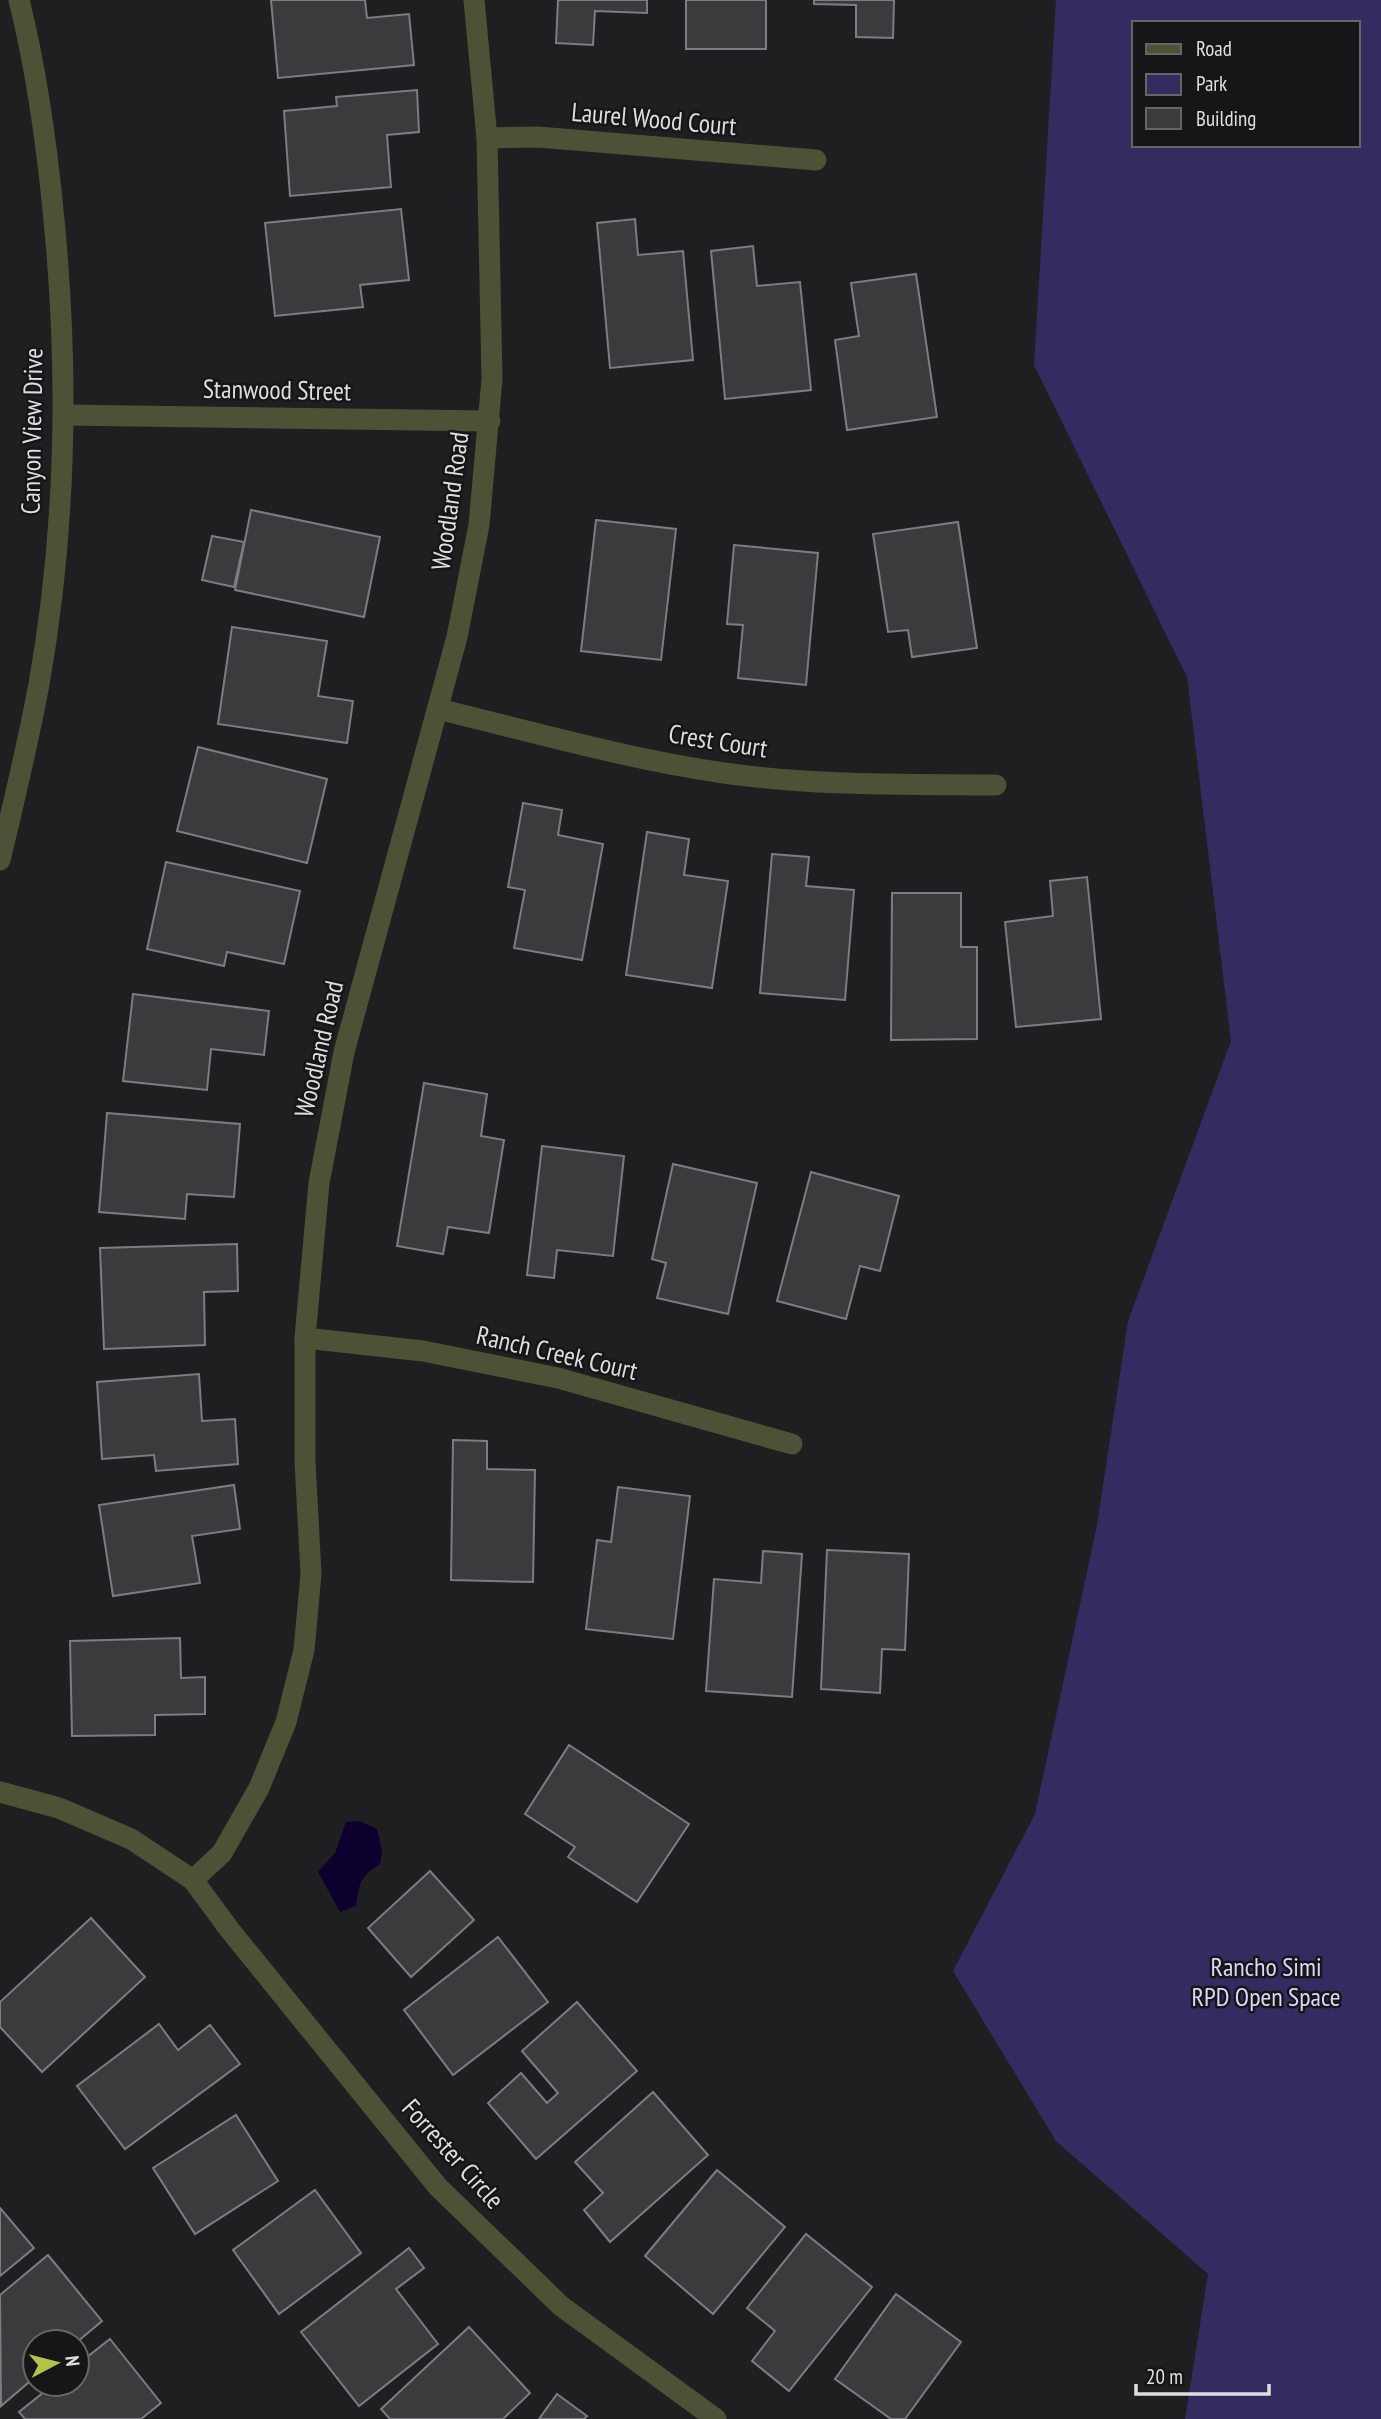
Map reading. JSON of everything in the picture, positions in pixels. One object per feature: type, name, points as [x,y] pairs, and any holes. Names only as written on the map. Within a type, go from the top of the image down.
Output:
[{"type":"street","name":"Canyon View Drive","points":[[0,860],[39,684],[58,541],[64,415],[61,288],[48,155],[19,0]]},
{"type":"street","name":"Woodland Road","points":[[193,1880],[222,1853],[259,1788],[286,1722],[304,1650],[311,1574],[305,1462],[305,1338],[319,1183],[344,1052],[457,637],[479,525],[492,379],[487,138],[474,0]]},
{"type":"street","name":"Laurel Wood Court","points":[[487,138],[538,137],[816,160]]},
{"type":"street","name":"Stanwood Street","points":[[64,415],[490,421]]},
{"type":"street","name":"Crest Court","points":[[438,709],[609,751],[724,773],[830,784],[996,785]]},
{"type":"street","name":"Ranch Creek Court","points":[[305,1338],[424,1351],[558,1378],[792,1444]]},
{"type":"street","points":[[0,1792],[59,1808],[131,1839],[193,1880]]},
{"type":"street","name":"Forrester Circle","points":[[193,1880],[229,1929],[438,2187],[561,2306],[716,2419]]},
{"type":"green space","name":"Rancho Simi RPD Open Space","points":[[1056,0],[1381,0],[1381,2419],[1185,2419],[1208,2274],[1056,2141],[953,1971],[1035,1814],[1097,1525],[1128,1321],[1231,1041],[1187,677],[1034,365]]},
{"type":"shaded area","points":[[360,1821],[377,1829],[382,1850],[380,1864],[362,1881],[356,1906],[340,1912],[318,1872],[335,1853],[346,1822]]},
{"type":"building","points":[[271,0],[365,0],[367,18],[409,14],[414,65],[278,78]]},
{"type":"building","points":[[558,0],[647,0],[647,13],[595,11],[593,45],[556,43]]},
{"type":"building","points":[[686,0],[766,0],[766,49],[686,49]]},
{"type":"building","points":[[814,0],[894,0],[893,38],[856,37],[856,5],[814,4]]},
{"type":"building","points":[[417,90],[419,132],[387,135],[391,187],[290,196],[284,111],[337,106],[336,97]]},
{"type":"building","points":[[401,209],[409,280],[360,285],[363,307],[275,316],[265,223]]},
{"type":"building","points":[[635,219],[638,255],[683,251],[693,360],[610,368],[597,223]]},
{"type":"building","points":[[753,246],[757,286],[800,282],[811,390],[725,399],[711,251]]},
{"type":"building","points":[[916,274],[937,417],[847,430],[835,340],[859,336],[851,283]]},
{"type":"building","points":[[251,510],[380,537],[364,617],[235,590]]},
{"type":"building","points":[[596,520],[676,529],[661,660],[581,651]]},
{"type":"building","points":[[958,522],[977,648],[912,657],[908,630],[888,632],[873,534]]},
{"type":"building","points":[[212,536],[244,542],[234,587],[202,580]]},
{"type":"building","points":[[734,545],[818,553],[806,685],[738,678],[743,625],[727,624]]},
{"type":"building","points":[[232,627],[327,641],[318,696],[353,701],[347,743],[218,724]]},
{"type":"building","points":[[198,747],[327,779],[307,863],[177,831]]},
{"type":"building","points":[[523,803],[562,810],[558,835],[603,844],[582,960],[514,948],[525,890],[508,887]]},
{"type":"building","points":[[647,832],[689,839],[684,875],[728,881],[712,988],[626,975]]},
{"type":"building","points":[[772,854],[809,857],[806,886],[854,890],[845,1000],[760,993]]},
{"type":"building","points":[[166,862],[300,891],[284,964],[227,952],[224,966],[147,949]]},
{"type":"building","points":[[1087,877],[1101,1019],[1016,1027],[1005,922],[1053,916],[1050,881]]},
{"type":"building","points":[[892,893],[961,893],[961,947],[977,947],[977,1039],[891,1040]]},
{"type":"building","points":[[133,994],[269,1011],[264,1055],[211,1049],[207,1090],[123,1081]]},
{"type":"building","points":[[424,1083],[487,1094],[481,1136],[504,1140],[489,1233],[448,1227],[443,1254],[397,1246]]},
{"type":"building","points":[[107,1113],[240,1124],[234,1197],[187,1194],[185,1219],[99,1212]]},
{"type":"building","points":[[542,1146],[624,1156],[613,1256],[557,1250],[554,1278],[527,1275]]},
{"type":"building","points":[[673,1164],[757,1183],[728,1314],[657,1298],[666,1263],[652,1259]]},
{"type":"building","points":[[811,1172],[899,1196],[880,1271],[860,1266],[846,1319],[777,1301]]},
{"type":"building","points":[[237,1244],[238,1291],[204,1292],[205,1345],[104,1349],[100,1248]]},
{"type":"building","points":[[199,1374],[202,1421],[235,1419],[238,1464],[156,1471],[154,1455],[102,1459],[97,1382]]},
{"type":"building","points":[[453,1440],[487,1441],[487,1469],[535,1470],[533,1582],[451,1580]]},
{"type":"building","points":[[234,1485],[240,1529],[192,1536],[200,1583],[113,1596],[99,1505]]},
{"type":"building","points":[[618,1487],[690,1496],[673,1639],[586,1629],[597,1540],[611,1542]]},
{"type":"building","points":[[827,1550],[909,1554],[905,1650],[882,1649],[880,1693],[821,1689]]},
{"type":"building","points":[[763,1551],[802,1554],[792,1697],[706,1691],[714,1579],[761,1583]]},
{"type":"building","points":[[180,1638],[181,1678],[205,1677],[205,1714],[155,1715],[155,1735],[72,1736],[70,1641]]},
{"type":"building","points":[[569,1745],[689,1824],[637,1902],[568,1857],[575,1847],[525,1814]]},
{"type":"building","points":[[430,1871],[474,1920],[411,1977],[368,1928]]},
{"type":"building","points":[[91,1918],[145,1977],[42,2072],[0,2027],[0,2002]]},
{"type":"building","points":[[498,1937],[548,2002],[453,2075],[404,2010]]},
{"type":"building","points":[[577,2002],[637,2071],[536,2159],[488,2103],[521,2073],[547,2103],[558,2093],[522,2051]]},
{"type":"building","points":[[159,2024],[178,2050],[210,2025],[240,2064],[125,2149],[77,2086]]},
{"type":"building","points":[[653,2092],[708,2155],[610,2242],[584,2210],[603,2193],[575,2162]]},
{"type":"building","points":[[236,2115],[278,2181],[195,2234],[153,2168]]},
{"type":"building","points":[[717,2170],[785,2227],[713,2314],[645,2256]]},
{"type":"building","points":[[315,2190],[361,2253],[279,2314],[233,2250]]},
{"type":"building","points":[[0,2208],[34,2248],[0,2276]]},
{"type":"building","points":[[806,2234],[872,2287],[789,2391],[752,2361],[775,2331],[747,2308]]},
{"type":"building","points":[[409,2248],[424,2268],[396,2289],[438,2344],[359,2406],[301,2332]]},
{"type":"building","points":[[48,2255],[102,2321],[91,2330],[91,2328],[21,2328],[21,2389],[1,2406],[0,2295]]},
{"type":"building","points":[[896,2294],[961,2342],[905,2419],[891,2419],[835,2379]]},
{"type":"building","points":[[469,2327],[530,2393],[503,2419],[390,2419],[381,2409]]},
{"type":"building","points":[[110,2339],[161,2403],[141,2419],[25,2419],[19,2412],[36,2398],[91,2398],[91,2354]]},
{"type":"building","points":[[557,2394],[587,2416],[584,2419],[539,2419]]}]
